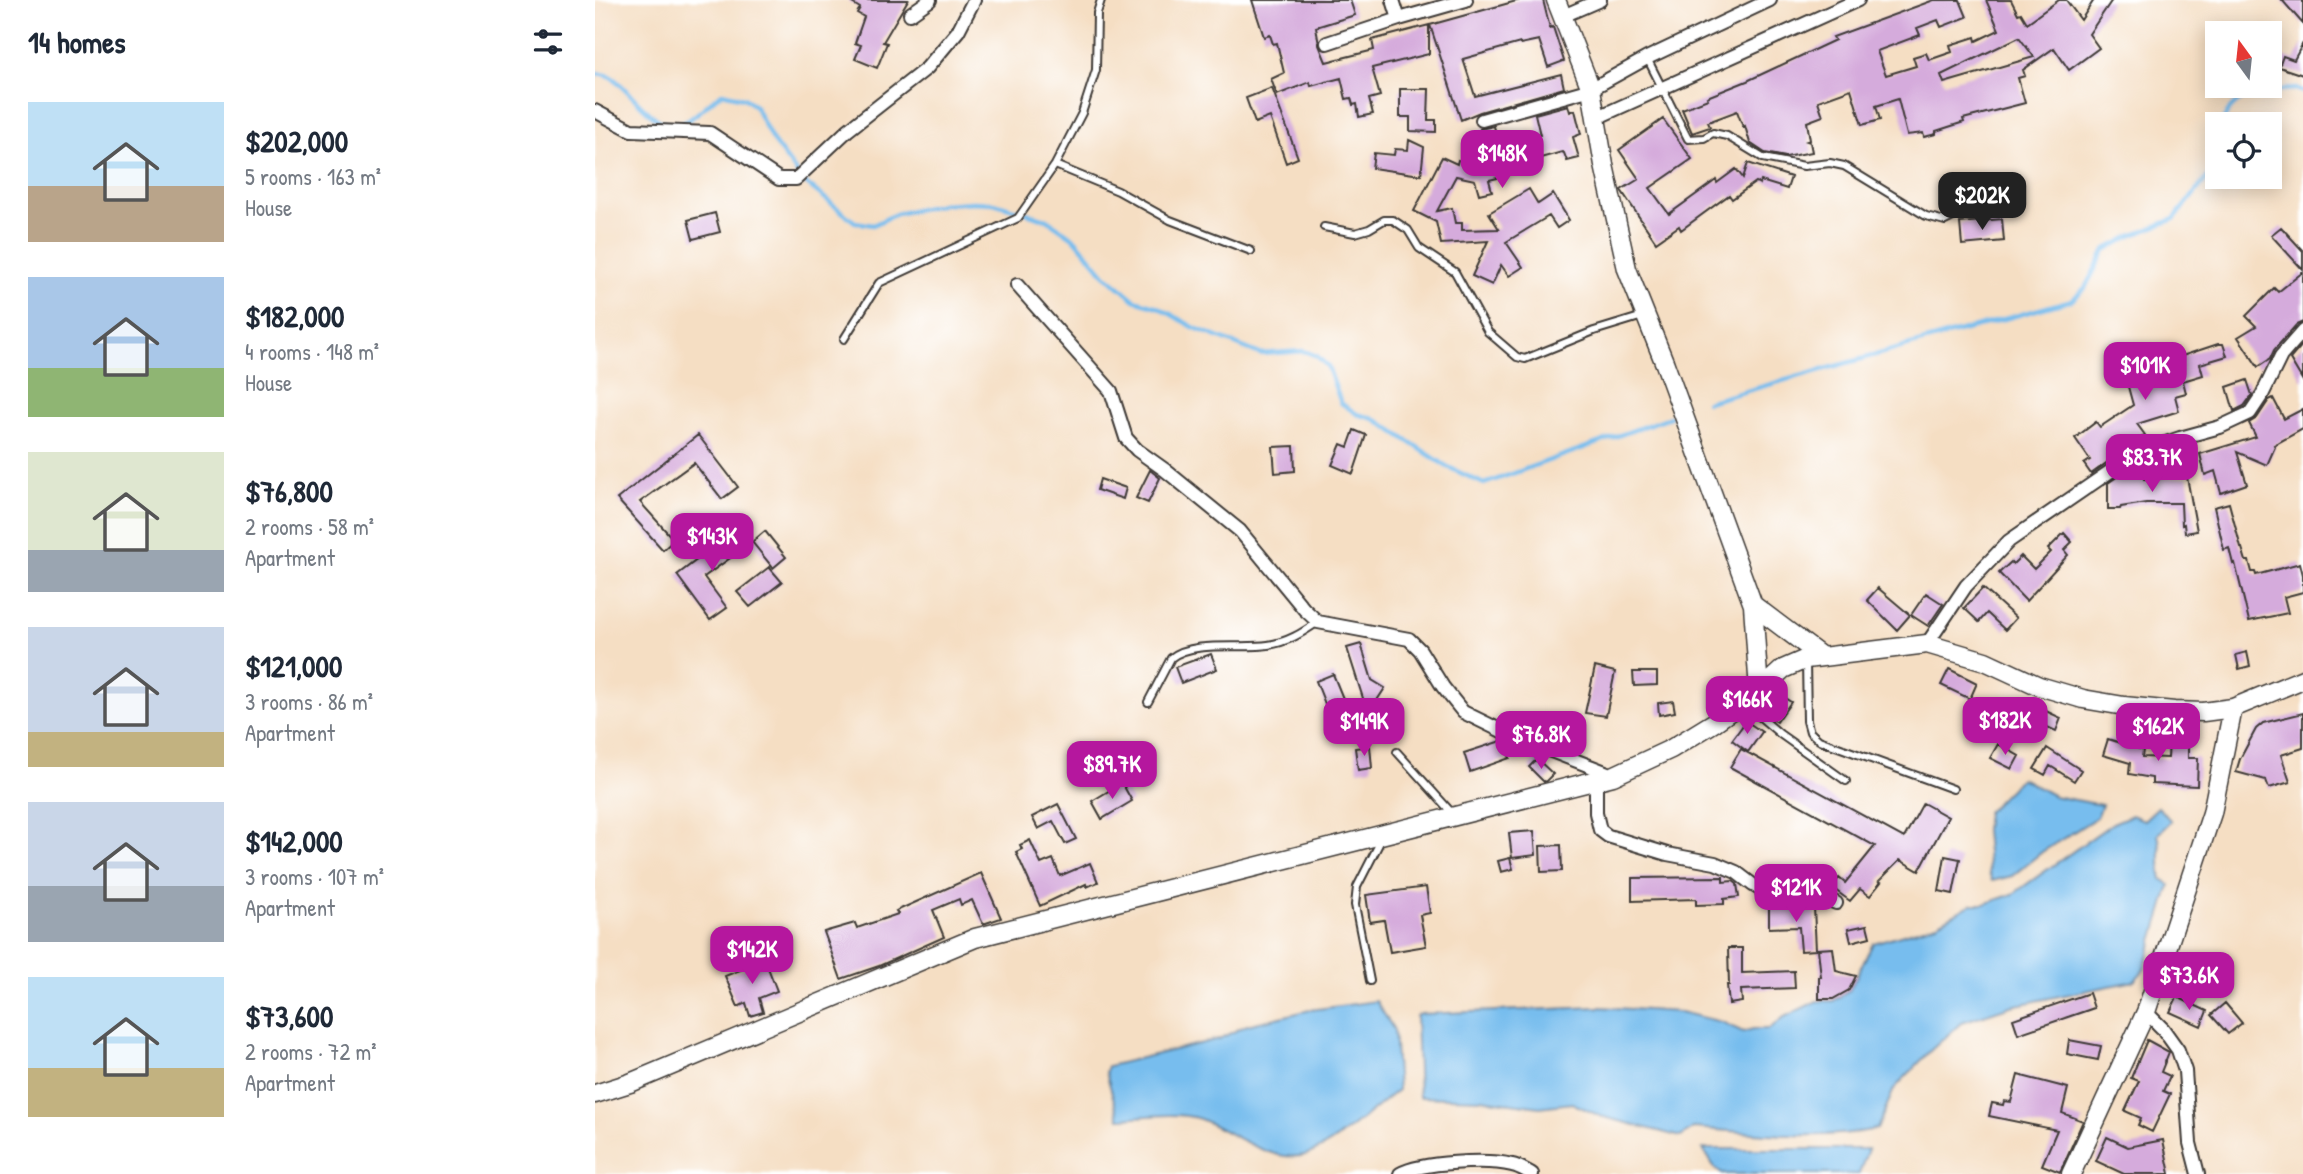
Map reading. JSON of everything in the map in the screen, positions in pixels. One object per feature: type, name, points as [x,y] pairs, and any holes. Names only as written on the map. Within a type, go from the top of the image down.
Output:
[{"type":"main road","points":[[1560,8],[1591,89],[1626,269],[1753,605],[1759,691]]},
{"type":"main road","points":[[1753,605],[1814,658]]},
{"type":"main road","points":[[595,1094],[630,1083],[975,938],[1613,775],[1671,749],[1716,723],[1759,691],[1783,668],[1814,658],[1927,644],[1985,661],[2039,686],[2083,699],[2174,711],[2203,712],[2233,708],[2303,679]]},
{"type":"main road","points":[[2071,1174],[2146,1012],[2212,813],[2233,708]]},
{"type":"street","points":[[910,14],[930,0]]},
{"type":"street","points":[[595,111],[631,130],[710,133],[779,179],[799,178],[848,130],[927,68],[958,31],[974,0]]},
{"type":"street","points":[[1393,0],[1399,19]]},
{"type":"street","points":[[1327,43],[1466,0]]},
{"type":"street","points":[[1560,8],[1601,0]]},
{"type":"street","points":[[1482,120],[1591,89],[1647,58],[1770,0]]},
{"type":"street","points":[[1596,118],[1859,0]]},
{"type":"street","points":[[1017,285],[1111,391],[1126,438],[1137,450],[1240,531],[1304,609],[1318,622],[1409,639],[1420,650],[1443,687],[1463,712],[1510,735],[1613,775]]},
{"type":"street","points":[[1927,644],[1966,586],[2010,541],[2137,453],[2220,427],[2250,413],[2281,356],[2303,331]]},
{"type":"street","points":[[1596,780],[1596,813],[1600,830],[1608,836],[1667,854],[1716,863],[1736,872],[1771,896],[1813,892],[1836,904]]},
{"type":"street","points":[[2146,1012],[2178,1050],[2185,1072],[2190,1143],[2198,1174]]},
{"type":"street","points":[[1400,1174],[1406,1170],[1431,1165],[1487,1163],[1513,1165],[1532,1174]]},
{"type":"lane","points":[[844,339],[879,283],[1018,218],[1043,185],[1082,113],[1096,70],[1097,13],[1101,0]]},
{"type":"lane","points":[[1647,58],[1688,139],[1704,138],[1713,133],[1727,136],[1763,158],[1804,166],[1830,163],[1844,166],[1926,216],[1945,221],[2009,189]]},
{"type":"lane","points":[[1055,165],[1118,191],[1170,220],[1251,251]]},
{"type":"lane","points":[[1324,227],[1355,233],[1384,220],[1393,220],[1408,230],[1419,248],[1455,272],[1488,332],[1517,357],[1525,359],[1594,331],[1645,316]]},
{"type":"lane","points":[[1148,702],[1171,658],[1177,653],[1191,649],[1267,645],[1293,639],[1318,622]]},
{"type":"lane","points":[[1814,658],[1807,720],[1810,732],[1819,740],[1953,789]]},
{"type":"lane","points":[[1743,703],[1780,734],[1846,781]]},
{"type":"lane","points":[[1397,752],[1455,816]]},
{"type":"lane","points":[[1370,981],[1355,905],[1357,887],[1384,834]]},
{"type":"water","points":[[2021,778],[2054,796],[2102,805],[2097,817],[2042,852],[2012,876],[1992,881],[1985,830],[1987,812]]},
{"type":"water","points":[[2158,807],[2171,821],[2158,834],[2162,879],[2170,885],[2144,970],[2134,981],[2011,1006],[1962,1022],[1894,1089],[1877,1129],[1808,1135],[1693,1128],[1681,1137],[1600,1116],[1572,1103],[1540,1107],[1482,1099],[1419,1097],[1416,1016],[1420,1014],[1599,1007],[1680,1012],[1722,1022],[1743,1032],[1769,1029],[1784,1017],[1817,1001],[1833,1001],[1849,991],[1873,943],[1937,924],[1972,904],[1984,904],[2013,894],[2113,823],[2132,815],[2144,820]]},
{"type":"water","points":[[1376,1001],[1394,1030],[1398,1090],[1340,1136],[1316,1151],[1292,1157],[1278,1155],[1191,1117],[1171,1115],[1119,1118],[1106,1072],[1108,1066],[1219,1039],[1247,1025],[1310,1010]]},
{"type":"water","points":[[1703,1149],[1868,1149],[1859,1174],[1722,1174]]},
{"type":"building","points":[[847,0],[908,0],[883,42],[887,43],[877,68],[855,59],[861,45],[855,43],[864,17],[857,13],[860,8]]},
{"type":"building","points":[[1252,0],[1350,0],[1355,15],[1316,27],[1326,62],[1374,50],[1372,40],[1429,25],[1429,54],[1372,68],[1380,96],[1369,99],[1373,114],[1359,117],[1357,104],[1353,105],[1351,98],[1346,99],[1341,78],[1311,86],[1310,82],[1277,95],[1271,79],[1284,73],[1277,43],[1273,44],[1270,35],[1264,37]]},
{"type":"building","points":[[1520,0],[1543,0],[1550,28],[1553,27],[1564,61],[1548,67],[1539,40],[1463,59],[1475,96],[1561,74],[1564,88],[1461,120],[1430,25]]},
{"type":"building","points":[[1934,0],[1960,0],[1967,17],[1941,27],[1938,20],[1917,28],[1920,35],[1877,51],[1886,75],[1916,66],[1913,57],[1926,53],[1929,60],[1952,52],[1950,45],[1975,37],[1976,41],[1999,30],[1986,0],[2011,0],[2018,14],[2021,13],[2027,23],[2059,0],[2066,0],[2081,20],[2094,0],[2112,0],[2089,34],[2099,48],[2069,70],[2054,48],[2023,70],[2025,76],[2018,78],[2025,103],[1963,119],[1964,122],[1936,131],[1936,134],[1924,137],[1923,133],[1907,135],[1898,99],[1876,106],[1880,120],[1862,125],[1851,89],[1818,101],[1823,116],[1807,122],[1810,140],[1807,141],[1810,142],[1812,152],[1786,157],[1765,153],[1750,143],[1737,111],[1708,122],[1710,127],[1692,133],[1682,109],[1835,40],[1833,37]],"holes":[[[2019,37],[2034,57],[1944,83],[1941,75]]]},
{"type":"building","points":[[2282,0],[2303,0],[2303,24]]},
{"type":"building","points":[[2303,43],[2303,75],[2282,68],[2283,56],[2294,60]]},
{"type":"building","points":[[1272,88],[1298,158],[1286,163],[1270,117],[1255,123],[1246,98]]},
{"type":"building","points":[[1400,89],[1429,89],[1428,120],[1436,120],[1436,132],[1410,131],[1410,117],[1400,117]]},
{"type":"building","points":[[1568,105],[1570,112],[1575,110],[1581,134],[1573,137],[1579,158],[1567,161],[1562,152],[1504,168],[1506,176],[1489,180],[1492,191],[1479,194],[1475,180],[1456,176],[1437,211],[1452,208],[1455,223],[1462,223],[1462,230],[1499,229],[1489,213],[1529,189],[1538,204],[1553,194],[1569,220],[1557,228],[1549,216],[1506,242],[1523,267],[1509,276],[1501,265],[1492,285],[1472,276],[1488,241],[1441,244],[1436,222],[1414,211],[1442,157],[1457,164],[1458,160],[1477,164],[1471,141],[1482,137],[1480,129],[1494,126],[1498,142],[1508,140],[1509,143],[1540,135],[1535,114]]},
{"type":"building","points":[[1663,119],[1692,159],[1650,188],[1669,214],[1736,169],[1743,178],[1748,163],[1791,177],[1787,189],[1756,182],[1732,199],[1729,195],[1681,230],[1679,226],[1656,242],[1621,190],[1639,179],[1619,150]]},
{"type":"building","points":[[1409,140],[1424,147],[1421,175],[1372,168],[1374,153],[1394,155],[1395,149],[1408,150]]},
{"type":"building","points":[[715,213],[720,232],[693,239],[688,220]]},
{"type":"building","points":[[2002,219],[2004,241],[1962,245],[1960,223]]},
{"type":"building","points":[[2281,227],[2303,251],[2303,270],[2271,235]]},
{"type":"building","points":[[2303,272],[2303,322],[2296,325],[2274,350],[2270,359],[2258,367],[2238,337],[2256,326],[2246,316],[2274,288],[2278,292]]},
{"type":"building","points":[[2223,344],[2227,356],[2200,364],[2203,375],[2183,381],[2186,393],[2175,396],[2179,411],[2137,424],[2145,435],[2091,474],[2084,464],[2090,460],[2075,438],[2096,422],[2100,427],[2133,405],[2127,383],[2139,380],[2133,357],[2156,350],[2159,360],[2178,355],[2179,357]]},
{"type":"building","points":[[2303,344],[2303,381],[2290,359]]},
{"type":"building","points":[[2247,380],[2252,395],[2244,406],[2234,411],[2227,387]]},
{"type":"building","points":[[2273,398],[2284,419],[2303,409],[2303,429],[2274,445],[2267,465],[2237,452],[2247,484],[2221,493],[2215,471],[2205,475],[2200,454],[2256,437],[2249,423],[2257,418]]},
{"type":"building","points":[[1354,430],[1366,435],[1353,474],[1332,465],[1341,444],[1348,447]]},
{"type":"building","points":[[698,435],[738,487],[722,499],[694,463],[640,502],[674,540],[663,550],[617,499]]},
{"type":"building","points":[[1294,446],[1295,471],[1275,473],[1273,447]]},
{"type":"building","points":[[2144,469],[2144,479],[2187,477],[2197,531],[2185,533],[2181,503],[2146,503],[2108,509],[2108,483],[2127,470]]},
{"type":"building","points":[[1150,470],[1160,478],[1148,503],[1136,498]]},
{"type":"building","points":[[1100,479],[1126,488],[1123,499],[1097,490]]},
{"type":"building","points":[[2229,503],[2241,548],[2252,572],[2256,575],[2300,563],[2303,592],[2284,597],[2288,613],[2249,621],[2235,563],[2233,564],[2229,548],[2224,550],[2214,507]]},
{"type":"building","points":[[739,528],[751,543],[704,577],[727,608],[710,620],[677,575]]},
{"type":"building","points":[[765,531],[786,557],[773,568],[752,542]]},
{"type":"building","points":[[2064,533],[2072,542],[2064,550],[2068,555],[2026,601],[1999,573],[2021,556],[2034,569],[2051,552],[2048,549]]},
{"type":"building","points":[[769,567],[782,582],[750,607],[737,592]]},
{"type":"building","points":[[1878,588],[1910,615],[1897,630],[1867,600]]},
{"type":"building","points":[[1983,588],[2016,618],[2005,630],[1987,613],[1979,622],[1964,608]]},
{"type":"building","points":[[1926,593],[1943,604],[1928,626],[1911,615]]},
{"type":"building","points":[[1361,644],[1372,680],[1385,688],[1368,714],[1347,648]]},
{"type":"building","points":[[2247,652],[2250,666],[2239,669],[2236,655]]},
{"type":"building","points":[[1211,654],[1217,669],[1181,683],[1175,667]]},
{"type":"building","points":[[1595,667],[1615,672],[1606,716],[1585,713]]},
{"type":"building","points":[[1949,669],[1977,683],[1970,699],[1941,685]]},
{"type":"building","points":[[1633,672],[1657,672],[1657,685],[1634,686]]},
{"type":"building","points":[[1333,674],[1344,701],[1327,709],[1316,681]]},
{"type":"building","points":[[1780,695],[1791,702],[1777,722],[1766,715]]},
{"type":"building","points":[[1673,701],[1675,712],[1659,715],[1658,703]]},
{"type":"building","points":[[2035,706],[2061,718],[2056,731],[2029,719]]},
{"type":"building","points":[[2303,713],[2303,748],[2281,755],[2290,782],[2269,788],[2266,780],[2236,772],[2256,729],[2263,723]]},
{"type":"building","points":[[1746,721],[1762,732],[1748,752],[1732,740]]},
{"type":"building","points":[[2108,739],[2143,750],[2142,757],[2168,758],[2169,741],[2188,741],[2188,758],[2198,758],[2197,786],[2152,784],[2152,778],[2129,774],[2130,763],[2103,755]]},
{"type":"building","points":[[1505,742],[1510,758],[1470,772],[1464,753]]},
{"type":"building","points":[[1998,744],[2019,756],[2012,769],[1990,758]]},
{"type":"building","points":[[1370,746],[1372,768],[1358,770],[1355,748]]},
{"type":"building","points":[[2047,748],[2081,770],[2074,781],[2050,766],[2045,775],[2034,769]]},
{"type":"building","points":[[1741,749],[1904,838],[1923,803],[1948,817],[1919,871],[1900,860],[1879,881],[1881,882],[1870,896],[1860,889],[1850,901],[1831,887],[1839,878],[1845,883],[1875,846],[1730,767]]},
{"type":"building","points":[[1537,759],[1553,774],[1544,782],[1529,767]]},
{"type":"building","points":[[1122,783],[1132,801],[1102,819],[1092,801]]},
{"type":"building","points":[[1058,804],[1076,839],[1065,844],[1053,821],[1038,829],[1032,817]]},
{"type":"building","points":[[1534,831],[1536,855],[1512,858],[1509,833]]},
{"type":"building","points":[[1030,840],[1041,864],[1053,859],[1060,876],[1090,863],[1098,882],[1087,887],[1086,884],[1040,906],[1016,852],[1022,849],[1020,845]]},
{"type":"building","points":[[1561,845],[1562,871],[1541,872],[1540,846]]},
{"type":"building","points":[[1945,856],[1960,859],[1953,894],[1939,891]]},
{"type":"building","points":[[1510,858],[1513,869],[1501,872],[1498,861]]},
{"type":"building","points":[[981,873],[1001,918],[983,924],[972,900],[961,905],[959,899],[933,910],[944,937],[879,966],[841,979],[824,932],[855,923],[857,928],[898,914],[896,911]]},
{"type":"building","points":[[1723,877],[1723,882],[1733,881],[1737,884],[1739,897],[1724,899],[1724,904],[1696,905],[1696,899],[1632,901],[1632,878]]},
{"type":"building","points":[[1426,887],[1430,913],[1420,915],[1426,946],[1390,952],[1384,920],[1370,922],[1366,895]]},
{"type":"building","points":[[1814,907],[1816,950],[1801,951],[1799,927],[1769,928],[1769,908]]},
{"type":"building","points":[[1867,925],[1870,937],[1851,942],[1848,929]]},
{"type":"building","points":[[1728,948],[1742,948],[1742,973],[1794,971],[1795,988],[1741,990],[1742,1002],[1729,1004]]},
{"type":"building","points":[[1833,948],[1836,971],[1856,976],[1849,990],[1833,999],[1819,999],[1821,977],[1818,949]]},
{"type":"building","points":[[765,960],[777,991],[759,998],[763,1012],[750,1016],[746,1003],[738,1007],[725,976]]},
{"type":"building","points":[[2089,993],[2094,1008],[2018,1034],[2013,1019]]},
{"type":"building","points":[[2177,997],[2207,1011],[2201,1026],[2170,1012]]},
{"type":"building","points":[[2225,1003],[2242,1023],[2228,1034],[2211,1015]]},
{"type":"building","points":[[2069,1040],[2101,1046],[2098,1060],[2067,1054]]},
{"type":"building","points":[[2147,1040],[2169,1052],[2161,1072],[2170,1076],[2163,1091],[2170,1094],[2152,1132],[2138,1125],[2141,1118],[2125,1111],[2139,1081],[2131,1078]]},
{"type":"building","points":[[2018,1075],[2068,1088],[2062,1113],[2083,1121],[2060,1172],[2042,1165],[2057,1130],[1989,1116],[1992,1103],[2003,1105],[2004,1101],[2011,1102]]},
{"type":"building","points":[[2107,1137],[2128,1147],[2163,1140],[2170,1174],[2124,1174],[2096,1161]]},
{"type":"waterway","points":[[595,73],[611,77],[656,118],[676,125],[687,121],[722,93],[744,98],[755,106],[772,140],[803,181],[855,222],[873,225],[896,214],[942,204],[973,202],[994,203],[1046,219],[1076,240],[1106,276],[1135,300],[1158,307],[1195,328],[1260,354],[1304,351],[1317,356],[1328,367],[1341,403],[1357,414],[1375,419],[1446,466],[1484,484],[1670,417]]},
{"type":"waterway","points":[[2228,112],[2242,99],[2262,92],[2296,89],[2303,92]]},
{"type":"waterway","points":[[1707,402],[2072,300],[2085,288],[2105,250],[2131,236],[2174,219],[2205,180]]}]
